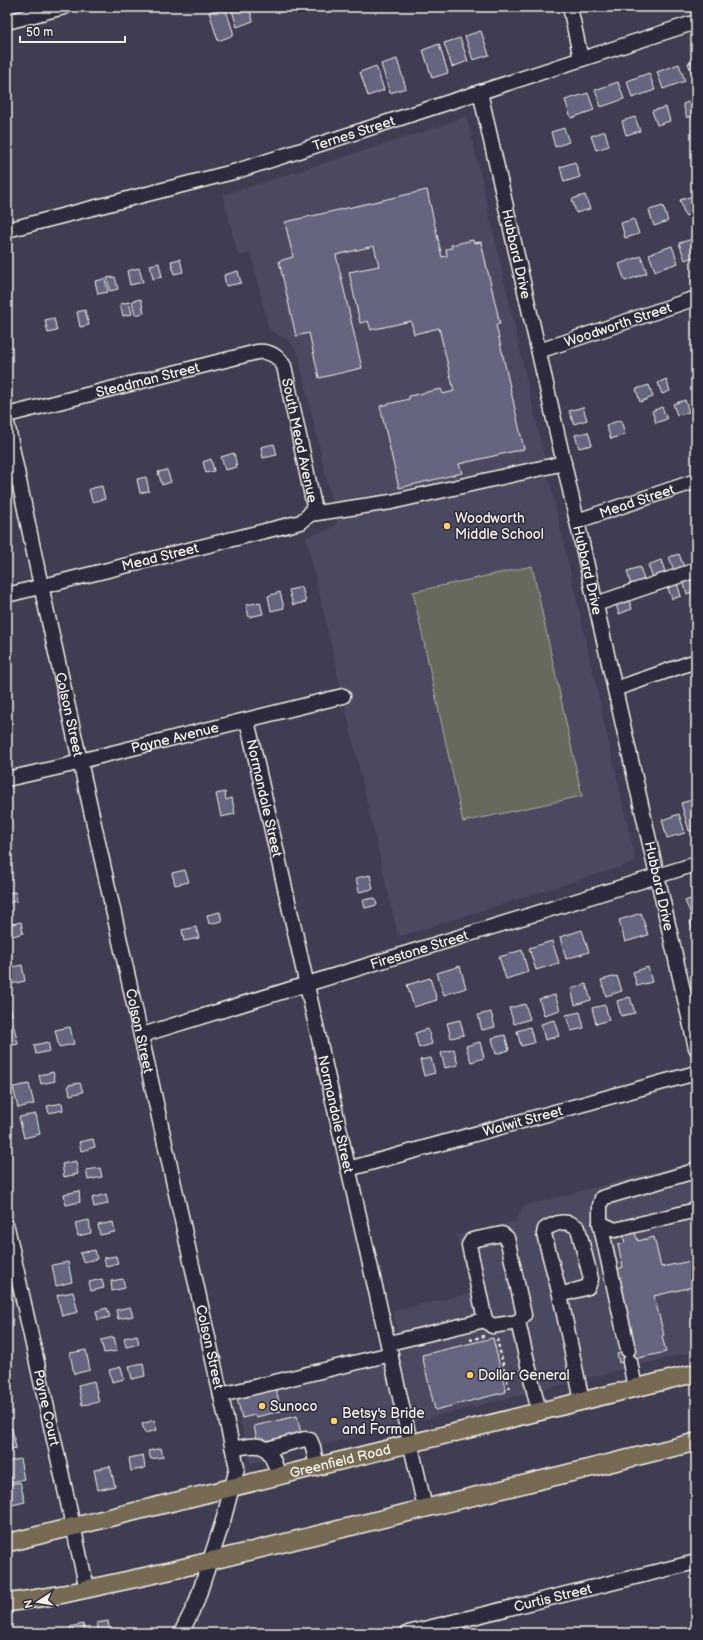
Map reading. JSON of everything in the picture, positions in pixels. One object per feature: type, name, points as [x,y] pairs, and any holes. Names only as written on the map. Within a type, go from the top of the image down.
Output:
[{"type":"main road","name":"Greenfield Road","points":[[7,1543],[696,1373]]},
{"type":"main road","points":[[7,1603],[87,1589],[209,1561],[696,1442]]},
{"type":"street","points":[[7,22],[64,7]]},
{"type":"street","points":[[570,7],[582,59]]},
{"type":"street","name":"Ternes Street","points":[[7,230],[237,171],[696,22]]},
{"type":"street","name":"Hubbard Drive","points":[[480,92],[696,1048]]},
{"type":"street","name":"Woodworth Street","points":[[539,351],[696,298]]},
{"type":"street","name":"Steadman Street","points":[[7,415],[257,352],[274,354],[284,366]]},
{"type":"street","name":"South Mead Avenue","points":[[284,366],[314,501],[314,506],[310,514]]},
{"type":"street","name":"Colson Street","points":[[7,423],[41,586],[237,1468],[196,1603],[182,1633]]},
{"type":"street","points":[[310,514],[391,502],[564,464]]},
{"type":"street","name":"Mead Street","points":[[577,521],[696,481]]},
{"type":"street","name":"Mead Street","points":[[7,595],[301,522],[310,514]]},
{"type":"street","points":[[596,604],[696,570]]},
{"type":"street","points":[[615,689],[696,661]]},
{"type":"street","name":"Payne Avenue","points":[[7,779],[81,762],[343,696]]},
{"type":"street","name":"Normandale Street","points":[[247,720],[425,1508]]},
{"type":"street","name":"Firestone Street","points":[[142,1035],[696,864]]},
{"type":"street","name":"Walwit Street","points":[[348,1169],[696,1073]]},
{"type":"street","points":[[635,1388],[600,1223],[600,1205],[602,1198],[688,1173],[696,1169]]},
{"type":"street","points":[[600,1223],[615,1230],[696,1210]]},
{"type":"street","points":[[560,1295],[588,1287],[591,1279],[578,1228],[573,1223],[566,1221],[545,1229],[544,1234],[560,1295],[582,1401]]},
{"type":"street","name":"Payne Court","points":[[7,1227],[87,1589]]},
{"type":"street","points":[[502,1234],[507,1238],[524,1315],[518,1322],[492,1326],[485,1320],[469,1245],[472,1240],[502,1234]]},
{"type":"street","points":[[221,1395],[390,1349],[485,1320]]},
{"type":"street","points":[[518,1322],[538,1412]]},
{"type":"street","points":[[266,1449],[305,1439],[310,1440],[317,1467]]},
{"type":"street","points":[[233,1449],[246,1446],[264,1447],[273,1457],[278,1476]]},
{"type":"street","name":"Curtis Street","points":[[408,1633],[696,1562]]},
{"type":"path","points":[[495,1334],[509,1389]]},
{"type":"path","points":[[470,1340],[489,1335]]},
{"type":"shaded area","name":"Woodworth Middle School","points":[[467,116],[636,862],[398,937],[306,537],[330,529],[337,524],[298,354],[291,342],[269,330],[251,253],[238,256],[223,195],[414,135]]},
{"type":"shaded area","points":[[696,1161],[696,1351],[250,1463],[232,1387],[401,1346],[393,1311],[470,1293],[457,1235],[516,1221],[523,1206]]},
{"type":"green space","points":[[532,566],[582,796],[463,822],[413,592]]},
{"type":"building","points":[[225,7],[234,35],[218,41],[209,12]]},
{"type":"building","points":[[231,7],[249,7],[253,21],[237,27]]},
{"type":"building","points":[[278,7],[296,7],[280,12]]},
{"type":"building","points":[[481,31],[489,55],[473,60],[465,36]]},
{"type":"building","points":[[460,38],[468,61],[452,67],[444,43]]},
{"type":"building","points":[[439,44],[448,73],[432,78],[423,50]]},
{"type":"building","points":[[397,59],[406,88],[390,93],[381,64]]},
{"type":"building","points":[[696,60],[696,79],[694,80],[688,63]]},
{"type":"building","points":[[679,64],[685,81],[663,89],[657,72]]},
{"type":"building","points":[[376,66],[384,90],[368,96],[360,72]]},
{"type":"building","points":[[649,73],[655,90],[632,98],[627,81]]},
{"type":"building","points":[[618,82],[624,99],[601,107],[595,90]]},
{"type":"building","points":[[588,93],[594,110],[571,118],[565,100]]},
{"type":"building","points":[[696,99],[696,115],[687,118],[683,104]]},
{"type":"building","points":[[666,107],[670,121],[657,125],[652,111]]},
{"type":"building","points":[[635,117],[640,131],[626,135],[622,121]]},
{"type":"building","points":[[564,128],[569,142],[555,147],[551,132]]},
{"type":"building","points":[[605,131],[609,146],[596,150],[591,136]]},
{"type":"building","points":[[575,162],[580,177],[564,182],[560,167]]},
{"type":"building","points":[[427,190],[442,257],[447,256],[446,249],[452,248],[451,245],[473,240],[474,243],[481,242],[500,324],[496,325],[524,449],[459,464],[462,473],[399,488],[380,406],[409,399],[409,396],[441,389],[443,394],[454,391],[439,328],[414,334],[411,321],[371,330],[368,321],[360,323],[349,272],[379,266],[374,246],[336,255],[362,368],[319,378],[309,333],[296,336],[279,261],[293,257],[285,222]]},
{"type":"building","points":[[585,195],[590,209],[576,213],[572,199]]},
{"type":"building","points":[[693,196],[696,205],[696,212],[685,216],[680,200]]},
{"type":"building","points":[[663,206],[668,221],[654,226],[649,210]]},
{"type":"building","points":[[634,219],[639,234],[625,238],[621,223]]},
{"type":"building","points":[[696,238],[696,256],[685,260],[679,243]]},
{"type":"building","points":[[672,246],[678,263],[655,271],[649,254]]},
{"type":"building","points":[[641,256],[647,273],[625,281],[619,264]]},
{"type":"building","points":[[180,259],[183,272],[174,274],[171,261]]},
{"type":"building","points":[[159,263],[162,277],[153,279],[150,265]]},
{"type":"building","points":[[139,268],[143,282],[130,285],[127,271]]},
{"type":"building","points":[[238,271],[241,283],[226,286],[224,275]]},
{"type":"building","points":[[115,277],[118,289],[110,291],[107,278]]},
{"type":"building","points":[[105,279],[108,292],[98,294],[95,281]]},
{"type":"building","points":[[141,299],[144,313],[135,315],[132,301]]},
{"type":"building","points":[[129,302],[132,314],[123,316],[120,304]]},
{"type":"building","points":[[85,310],[89,325],[80,327],[77,312]]},
{"type":"building","points":[[54,318],[57,331],[48,333],[45,320]]},
{"type":"building","points":[[666,379],[670,391],[662,394],[658,383]]},
{"type":"building","points":[[649,385],[653,397],[640,402],[636,389]]},
{"type":"building","points":[[685,400],[689,412],[677,415],[673,404]]},
{"type":"building","points":[[583,407],[587,420],[574,424],[569,411]]},
{"type":"building","points":[[662,407],[667,419],[656,423],[652,411]]},
{"type":"building","points":[[621,420],[625,434],[611,439],[606,425]]},
{"type":"building","points":[[588,432],[592,445],[579,448],[575,435]]},
{"type":"building","points":[[274,444],[277,455],[263,458],[261,447]]},
{"type":"building","points":[[234,453],[237,467],[225,470],[221,457]]},
{"type":"building","points":[[211,459],[214,471],[206,473],[203,462]]},
{"type":"building","points":[[167,470],[171,482],[162,485],[158,472]]},
{"type":"building","points":[[146,477],[149,491],[140,493],[137,479]]},
{"type":"building","points":[[102,486],[105,499],[92,502],[89,489]]},
{"type":"building","points":[[696,547],[696,562],[695,562],[690,549]]},
{"type":"building","points":[[679,554],[684,567],[674,571],[669,557]]},
{"type":"building","points":[[661,560],[666,574],[653,578],[648,565]]},
{"type":"building","points":[[640,567],[644,580],[631,585],[627,571]]},
{"type":"building","points":[[696,577],[696,591],[687,594],[683,581]]},
{"type":"building","points":[[677,583],[681,596],[672,599],[667,586]]},
{"type":"building","points":[[302,587],[306,602],[293,605],[289,590]]},
{"type":"building","points":[[280,592],[284,608],[271,611],[268,596]]},
{"type":"building","points":[[629,600],[632,609],[619,614],[616,604]]},
{"type":"building","points":[[260,602],[263,614],[249,617],[246,605]]},
{"type":"building","points":[[225,792],[226,800],[232,798],[235,814],[221,817],[216,794]]},
{"type":"building","points":[[696,799],[696,830],[689,831],[681,803]]},
{"type":"building","points":[[679,814],[685,833],[667,838],[662,820]]},
{"type":"building","points":[[185,870],[189,882],[175,885],[172,873]]},
{"type":"building","points":[[370,875],[373,889],[359,892],[356,878]]},
{"type":"building","points":[[15,892],[17,901],[7,903],[7,893]]},
{"type":"building","points":[[696,897],[696,930],[693,931],[690,922],[694,921],[685,901]]},
{"type":"building","points":[[375,898],[377,905],[365,908],[363,900]]},
{"type":"building","points":[[220,912],[222,921],[209,924],[207,915]]},
{"type":"building","points":[[641,913],[648,935],[625,942],[619,920]]},
{"type":"building","points":[[21,922],[23,933],[10,937],[7,925]]},
{"type":"building","points":[[196,927],[199,938],[184,941],[182,930]]},
{"type":"building","points":[[582,930],[589,952],[566,959],[560,937]]},
{"type":"building","points":[[552,941],[559,963],[536,970],[529,948]]},
{"type":"building","points":[[522,950],[528,972],[506,979],[499,957]]},
{"type":"building","points":[[22,965],[25,981],[7,985],[7,968]]},
{"type":"building","points":[[460,966],[466,988],[444,995],[437,973]]},
{"type":"building","points":[[648,967],[652,982],[637,986],[633,972]]},
{"type":"building","points":[[617,976],[622,991],[606,996],[601,980]]},
{"type":"building","points":[[430,978],[437,1000],[414,1007],[407,985]]},
{"type":"building","points":[[586,984],[591,1000],[575,1005],[571,989]]},
{"type":"building","points":[[7,995],[12,1015],[7,1017]]},
{"type":"building","points":[[555,995],[560,1010],[544,1015],[539,999]]},
{"type":"building","points":[[630,997],[635,1013],[621,1016],[617,1001]]},
{"type":"building","points":[[525,1004],[530,1019],[514,1024],[509,1008]]},
{"type":"building","points":[[605,1005],[609,1020],[596,1024],[592,1008]]},
{"type":"building","points":[[491,1012],[495,1027],[482,1030],[478,1015]]},
{"type":"building","points":[[580,1012],[584,1028],[571,1031],[566,1015]]},
{"type":"building","points":[[460,1020],[464,1035],[451,1038],[447,1023]]},
{"type":"building","points":[[554,1020],[559,1036],[545,1040],[541,1024]]},
{"type":"building","points":[[13,1023],[18,1044],[7,1046],[7,1025]]},
{"type":"building","points":[[70,1027],[74,1044],[59,1047],[55,1030]]},
{"type":"building","points":[[530,1027],[534,1043],[521,1046],[517,1031]]},
{"type":"building","points":[[428,1029],[432,1044],[419,1048],[415,1033]]},
{"type":"building","points":[[505,1035],[509,1050],[496,1054],[492,1038]]},
{"type":"building","points":[[48,1042],[50,1051],[36,1054],[34,1045]]},
{"type":"building","points":[[480,1042],[484,1058],[471,1062],[466,1046]]},
{"type":"building","points":[[454,1049],[458,1065],[445,1068],[441,1053]]},
{"type":"building","points":[[431,1058],[435,1073],[424,1076],[420,1060]]},
{"type":"building","points":[[53,1072],[55,1081],[41,1084],[39,1075]]},
{"type":"building","points":[[80,1083],[83,1092],[70,1095],[68,1085]]},
{"type":"building","points":[[29,1084],[34,1104],[18,1108],[13,1087]]},
{"type":"building","points":[[62,1103],[63,1110],[49,1113],[47,1106]]},
{"type":"building","points":[[36,1114],[40,1134],[24,1138],[19,1117]]},
{"type":"building","points":[[93,1139],[95,1147],[81,1151],[79,1142]]},
{"type":"building","points":[[76,1161],[78,1174],[64,1177],[62,1164]]},
{"type":"building","points":[[100,1168],[102,1177],[88,1180],[86,1170]]},
{"type":"building","points":[[79,1191],[80,1202],[66,1205],[64,1194]]},
{"type":"building","points":[[106,1194],[108,1204],[94,1207],[92,1198]]},
{"type":"building","points":[[89,1220],[91,1233],[78,1236],[75,1223]]},
{"type":"building","points":[[113,1222],[115,1232],[100,1235],[98,1225]]},
{"type":"building","points":[[635,1233],[638,1241],[654,1237],[661,1267],[696,1260],[696,1286],[654,1296],[664,1335],[662,1336],[666,1352],[634,1359],[615,1270],[623,1267],[618,1245],[625,1243],[623,1236]]},
{"type":"building","points":[[95,1250],[97,1259],[83,1262],[80,1253]]},
{"type":"building","points":[[116,1256],[118,1264],[106,1267],[104,1258]]},
{"type":"building","points":[[68,1262],[72,1282],[56,1286],[52,1265]]},
{"type":"building","points":[[102,1279],[104,1288],[91,1291],[89,1282]]},
{"type":"building","points":[[123,1279],[125,1288],[112,1291],[111,1281]]},
{"type":"building","points":[[73,1292],[78,1312],[62,1316],[57,1295]]},
{"type":"building","points":[[130,1307],[133,1316],[118,1319],[116,1310]]},
{"type":"building","points":[[107,1308],[110,1317],[98,1320],[96,1311]]},
{"type":"building","points":[[137,1335],[139,1344],[126,1347],[124,1338]]},
{"type":"building","points":[[114,1337],[117,1351],[104,1353],[101,1340]]},
{"type":"building","points":[[493,1338],[506,1392],[435,1410],[422,1355]]},
{"type":"building","points":[[86,1350],[90,1370],[74,1374],[70,1353]]},
{"type":"building","points":[[632,1351],[634,1359],[619,1363],[617,1354]]},
{"type":"building","points":[[143,1363],[145,1376],[132,1379],[129,1366]]},
{"type":"building","points":[[121,1367],[124,1379],[112,1382],[109,1370]]},
{"type":"building","points":[[94,1381],[99,1402],[82,1405],[78,1385]]},
{"type":"building","points":[[276,1389],[281,1411],[256,1417],[255,1415],[242,1418],[237,1398]]},
{"type":"building","points":[[297,1416],[301,1434],[258,1444],[254,1426]]},
{"type":"building","points":[[154,1420],[157,1430],[145,1433],[142,1424]]},
{"type":"building","points":[[12,1428],[16,1448],[7,1450],[7,1429]]},
{"type":"building","points":[[161,1448],[163,1457],[151,1459],[148,1451]]},
{"type":"building","points":[[143,1455],[145,1468],[131,1471],[129,1458]]},
{"type":"building","points":[[20,1459],[24,1479],[8,1483],[7,1462]]},
{"type":"building","points":[[110,1466],[115,1486],[98,1490],[94,1470]]},
{"type":"building","points":[[20,1482],[25,1502],[8,1506],[7,1485]]},
{"type":"building","points":[[108,1621],[110,1632],[99,1633],[97,1623]]},
{"type":"building","points":[[83,1624],[85,1633],[71,1633],[70,1627]]},
{"type":"place","name":"Woodworth Middle School","points":[[447,526]]},
{"type":"place","name":"Dollar General","points":[[470,1375]]},
{"type":"place","name":"Sunoco","points":[[262,1406]]},
{"type":"place","name":"Betsy's Bride and Formal","points":[[334,1421]]}]
